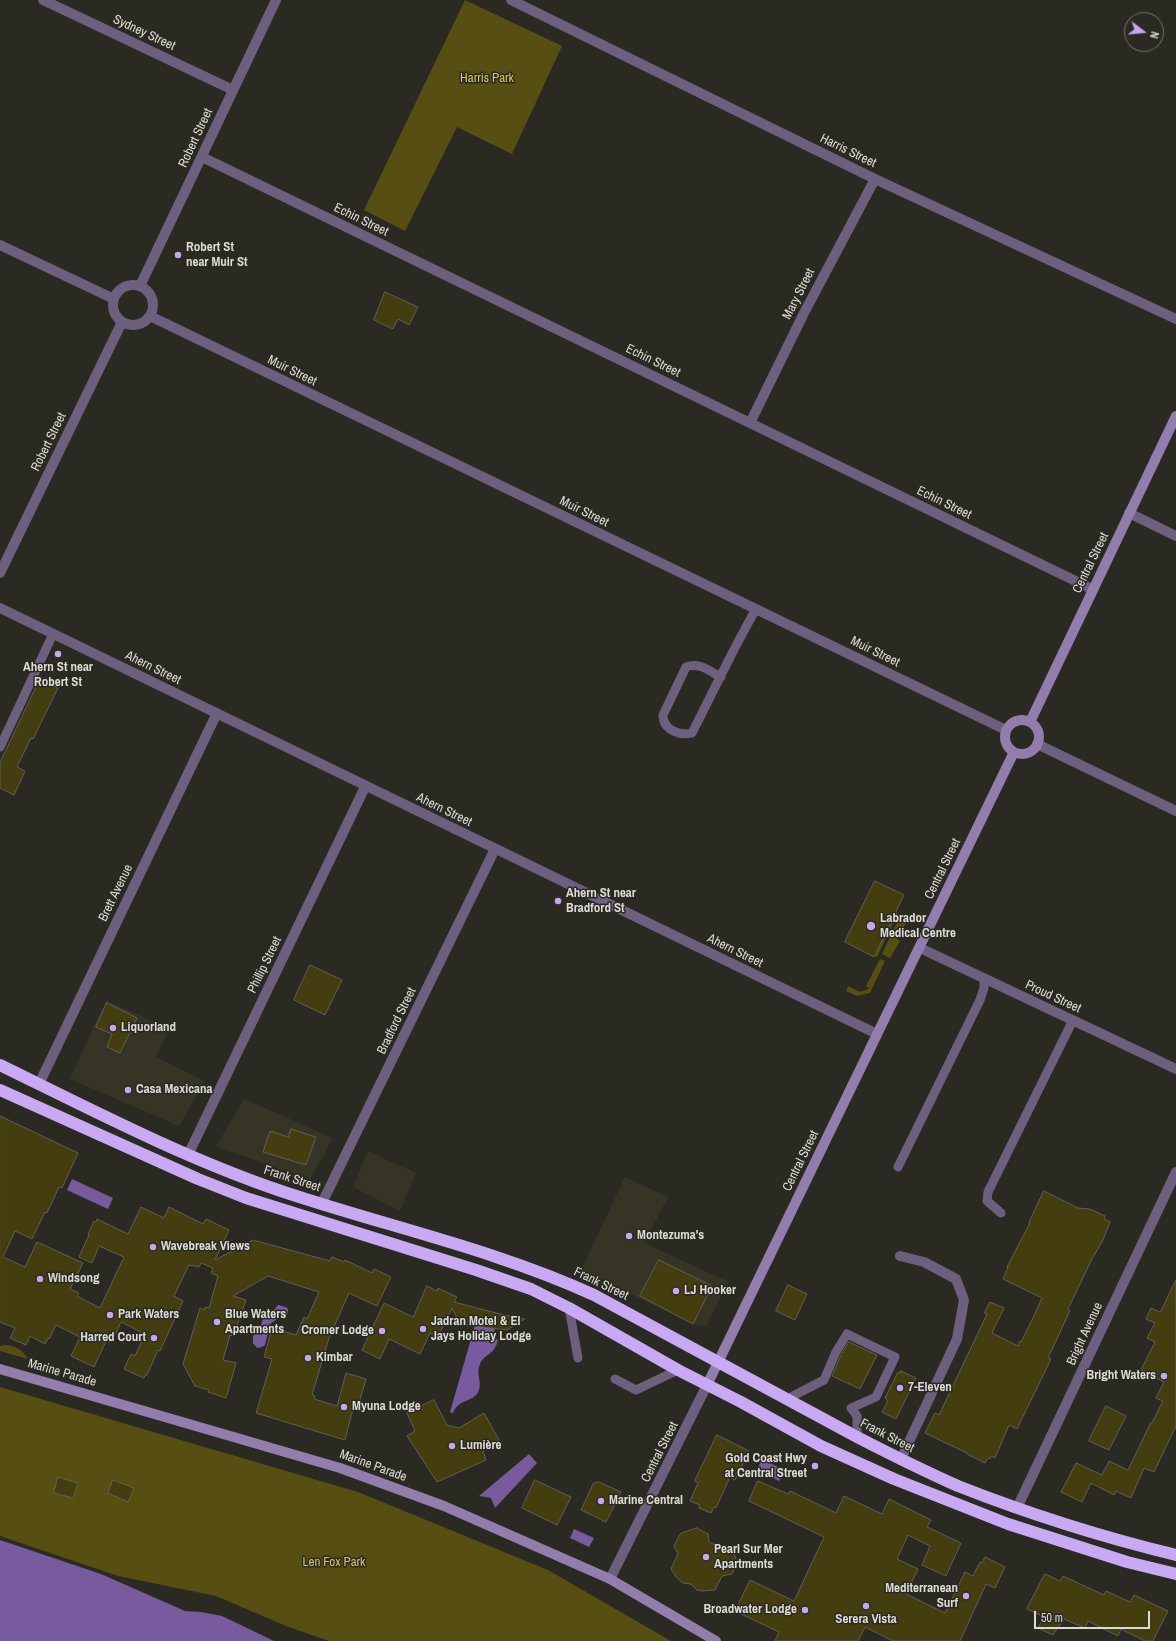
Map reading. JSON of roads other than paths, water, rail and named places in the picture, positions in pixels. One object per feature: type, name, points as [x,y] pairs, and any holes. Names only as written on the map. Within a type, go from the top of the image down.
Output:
[{"type":"highway","name":"Frank Street","points":[[0,1065],[188,1155],[246,1178],[495,1257],[565,1282],[594,1295],[901,1460],[958,1486],[1017,1508],[1133,1544],[1176,1555]]},
{"type":"highway","points":[[0,1090],[198,1179],[246,1198],[497,1277],[531,1290],[569,1308],[678,1370],[821,1446],[894,1479],[1030,1532],[1127,1562],[1176,1574]]},
{"type":"main road","name":"Central Street","points":[[1030,722],[1176,416]]},
{"type":"main road","points":[[1018,720],[1030,722],[1034,724],[1038,732],[1037,744],[1025,754],[1014,752],[1010,749],[1005,740],[1006,730],[1013,722],[1018,720]]},
{"type":"main road","name":"Central Street","points":[[708,1385],[1014,752]]},
{"type":"main road","name":"Marine Parade","points":[[0,1369],[340,1468],[444,1506],[610,1579],[716,1641]]},
{"type":"street","name":"Sydney Street","points":[[43,0],[233,90]]},
{"type":"street","name":"Robert Street","points":[[140,286],[276,0]]},
{"type":"street","name":"Harris Street","points":[[511,0],[875,179],[1176,319]]},
{"type":"street","name":"Echin Street","points":[[202,157],[1092,590]]},
{"type":"street","name":"Mary Street","points":[[750,423],[804,313],[875,179]]},
{"type":"street","points":[[0,245],[114,299]]},
{"type":"street","points":[[127,286],[140,286],[146,289],[153,300],[154,307],[150,316],[143,323],[130,326],[122,322],[114,314],[114,299],[121,289],[127,286]]},
{"type":"street","name":"Muir Street","points":[[150,316],[1006,730]]},
{"type":"street","name":"Robert Street","points":[[0,573],[122,322]]},
{"type":"street","points":[[1129,513],[1176,536]]},
{"type":"street","name":"Ahern Street","points":[[0,608],[217,713],[365,787],[877,1034]]},
{"type":"street","name":"Brett Avenue","points":[[39,1084],[217,713]]},
{"type":"street","points":[[1037,744],[1176,811]]},
{"type":"street","name":"Phillip Street","points":[[188,1155],[365,787]]},
{"type":"street","name":"Bradford Street","points":[[322,1203],[495,849]]},
{"type":"street","name":"Proud Street","points":[[920,948],[1176,1069]]},
{"type":"street","name":"Bright Avenue","points":[[1017,1508],[1176,1172]]},
{"type":"street","points":[[900,1256],[924,1262],[956,1279],[964,1300],[957,1339],[901,1460]]},
{"type":"street","name":"Central Street","points":[[610,1579],[708,1385]]},
{"type":"lane","points":[[721,677],[699,665],[686,667],[663,715],[663,721],[667,727],[684,735],[692,733],[721,677],[756,609]]},
{"type":"lane","points":[[0,747],[53,634]]},
{"type":"lane","points":[[898,1167],[980,1000],[984,988],[984,978]]},
{"type":"lane","points":[[1001,1213],[987,1201],[988,1192],[1073,1020]]},
{"type":"lane","points":[[569,1308],[578,1358]]},
{"type":"lane","points":[[787,1399],[824,1380],[836,1352],[848,1334],[895,1357],[876,1397],[851,1408],[857,1416],[857,1437]]},
{"type":"lane","points":[[615,1379],[636,1390],[678,1370]]},
{"type":"place","name":"Robert St near Muir St","points":[[178,255]]},
{"type":"place","name":"Ahern St near Robert St","points":[[58,654]]},
{"type":"place","name":"Ahern St near Bradford St","points":[[558,901]]},
{"type":"place","name":"Labrador Medical Centre","points":[[871,926]]},
{"type":"place","name":"Liquorland","points":[[113,1028]]},
{"type":"place","name":"Casa Mexicana","points":[[128,1090]]},
{"type":"place","name":"Montezuma's","points":[[629,1236]]},
{"type":"place","name":"Wavebreak Views","points":[[153,1247]]},
{"type":"place","name":"Windsong","points":[[40,1279]]},
{"type":"place","name":"LJ Hooker","points":[[676,1291]]},
{"type":"place","name":"Park Waters","points":[[110,1315]]},
{"type":"place","name":"Blue Waters Apartments","points":[[217,1322]]},
{"type":"place","name":"Jadran Motel & El Jays Holiday Lodge","points":[[423,1329]]},
{"type":"place","name":"Cromer Lodge","points":[[382,1331]]},
{"type":"place","name":"Harred Court","points":[[154,1338]]},
{"type":"place","name":"Kimbar","points":[[308,1358]]},
{"type":"place","name":"Bright Waters","points":[[1164,1376]]},
{"type":"place","name":"7-Eleven","points":[[900,1388]]},
{"type":"place","name":"Myuna Lodge","points":[[344,1407]]},
{"type":"place","name":"Lumière","points":[[452,1446]]},
{"type":"place","name":"Gold Coast Hwy at Central Street","points":[[815,1466]]},
{"type":"place","name":"Marine Central","points":[[601,1501]]},
{"type":"place","name":"Pearl Sur Mer Apartments","points":[[706,1557]]},
{"type":"place","name":"Mediterranean Surf","points":[[966,1596]]},
{"type":"place","name":"Serera Vista","points":[[866,1606]]},
{"type":"place","name":"Broadwater Lodge","points":[[805,1610]]},
{"type":"park label","name":"Harris Park","points":[[487,79]]},
{"type":"park label","name":"Len Fox Park","points":[[334,1563]]}]
